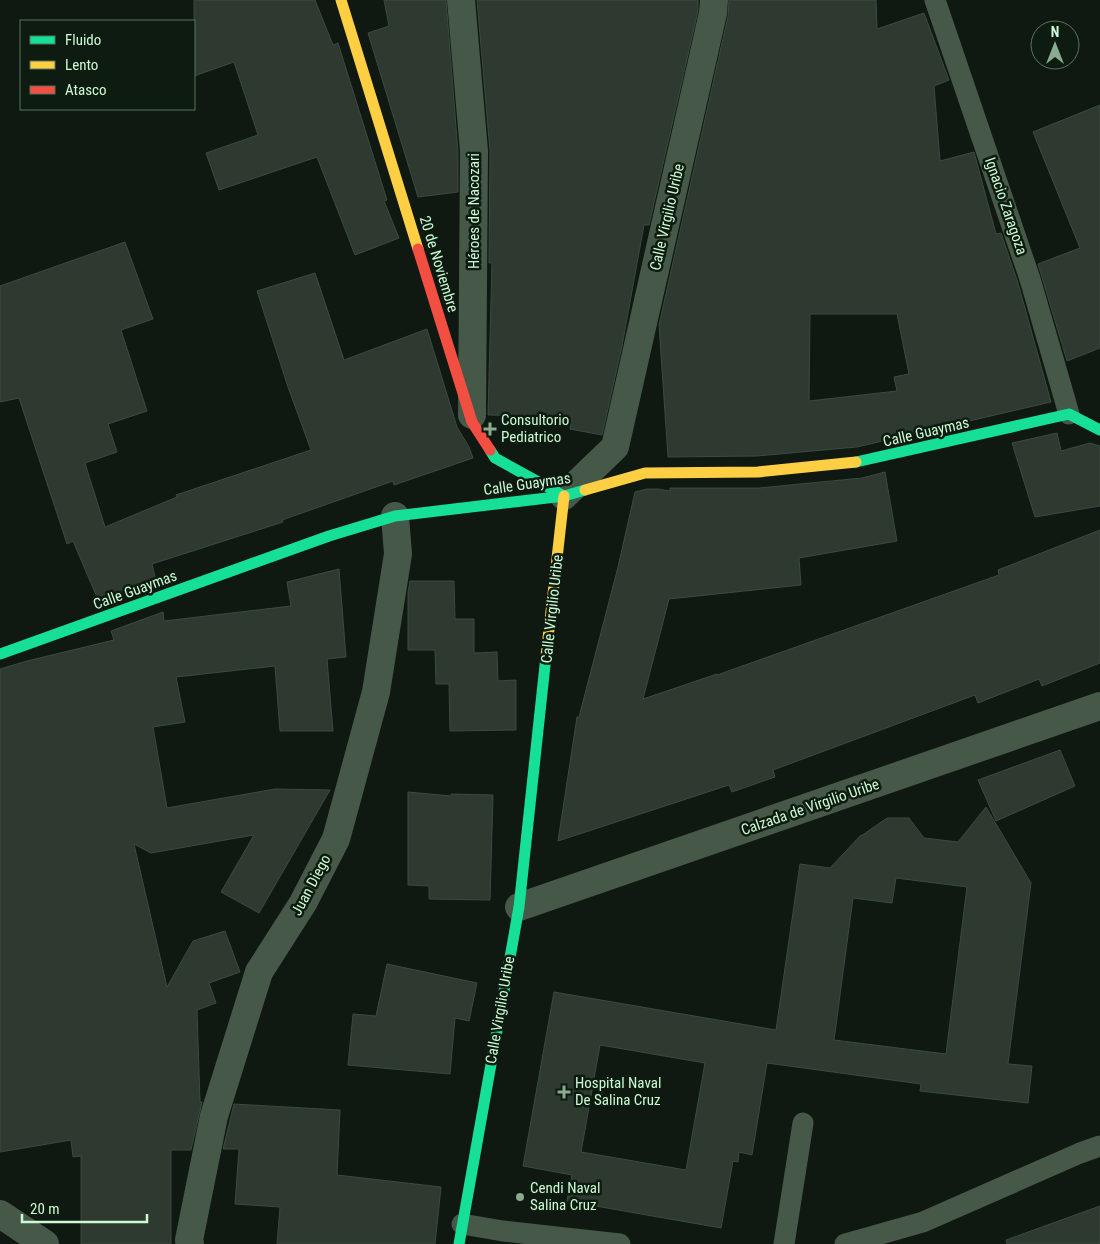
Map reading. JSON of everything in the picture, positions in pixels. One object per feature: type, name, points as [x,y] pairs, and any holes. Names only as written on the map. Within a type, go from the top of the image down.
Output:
[{"type":"street","name":"20 de Noviembre","points":[[340,0],[472,422],[495,458],[564,496]]},
{"type":"street","name":"Héroes de Nacozari","points":[[461,0],[474,151],[472,422]]},
{"type":"street","name":"Calle Virgilio Uribe","points":[[460,1234],[519,907],[564,496],[614,447],[714,0]]},
{"type":"street","name":"Calle Guaymas","points":[[0,654],[329,536],[395,516],[564,496],[645,473],[758,472],[860,462],[1069,414]]},
{"type":"street","points":[[1069,414],[1100,430]]},
{"type":"street","name":"Juan Diego","points":[[190,1244],[189,1240],[214,1116],[259,972],[304,903],[336,839],[376,692],[398,554],[395,516]]},
{"type":"street","name":"Calzada de Virgilio Uribe","points":[[519,907],[1100,706]]},
{"type":"street","points":[[0,1214],[45,1244]]},
{"type":"lane","name":"Ignacio Zaragoza","points":[[935,0],[1030,279],[1069,414]]},
{"type":"lane","points":[[784,1244],[804,1123]]},
{"type":"lane","points":[[845,1244],[923,1222],[1080,1152],[1100,1146]]},
{"type":"lane","points":[[460,1234],[503,1231],[620,1244]]},
{"type":"building","points":[[194,0],[315,0],[333,45],[338,43],[387,200],[384,201],[399,238],[355,255],[317,157],[219,190],[206,153],[258,135],[234,62],[195,76]]},
{"type":"building","points":[[384,0],[446,0],[458,152],[458,192],[418,197],[368,33],[389,26]]},
{"type":"building","points":[[477,0],[698,0],[698,11],[649,225],[644,225],[622,346],[602,435],[570,429],[572,417],[488,415],[492,263],[489,263],[490,151]]},
{"type":"building","points":[[729,0],[876,0],[877,29],[924,13],[949,80],[934,86],[940,161],[974,152],[996,234],[1001,233],[1018,283],[1051,402],[857,447],[757,456],[668,457],[659,325],[728,16]],"holes":[[[810,314],[897,314],[909,374],[894,377],[897,391],[809,401]]]},
{"type":"building","points":[[1100,105],[1100,348],[1067,361],[1038,264],[1080,248],[1033,132]]},
{"type":"building","points":[[125,242],[153,319],[121,330],[147,411],[108,424],[117,452],[85,463],[105,527],[177,497],[176,495],[311,450],[288,387],[257,291],[315,273],[344,360],[427,329],[457,427],[473,458],[394,485],[393,481],[282,520],[283,522],[152,564],[156,581],[99,602],[73,541],[67,544],[19,398],[0,402],[0,286]]},
{"type":"building","points":[[1057,433],[1061,451],[1090,443],[1100,446],[1100,506],[1035,517],[1012,443]]},
{"type":"building","points":[[885,472],[897,541],[799,558],[801,585],[669,599],[643,699],[717,675],[999,575],[998,570],[1100,530],[1100,663],[1042,686],[1039,679],[978,703],[975,695],[773,770],[775,777],[732,792],[729,785],[558,841],[577,717],[579,717],[618,567],[635,492],[647,489],[670,491],[670,488],[759,488],[862,478]]},
{"type":"building","points":[[339,569],[346,657],[327,659],[333,731],[280,731],[275,666],[176,677],[185,722],[153,727],[167,808],[275,789],[330,790],[259,913],[221,892],[254,835],[151,853],[134,844],[167,987],[193,941],[225,931],[240,972],[209,983],[216,1003],[197,1010],[200,1102],[202,1102],[191,1150],[171,1150],[171,1244],[81,1244],[81,1156],[73,1157],[71,1140],[0,1152],[0,669],[114,640],[111,631],[163,612],[164,621],[291,606],[287,582]]},
{"type":"building","points":[[410,581],[454,581],[455,619],[474,619],[474,653],[497,652],[498,681],[516,680],[516,730],[450,731],[449,684],[436,684],[435,650],[408,650],[408,593]]},
{"type":"building","points":[[1060,750],[1075,786],[996,821],[978,780]]},
{"type":"building","points":[[408,792],[451,796],[451,794],[493,795],[490,900],[429,899],[429,886],[408,885]]},
{"type":"building","points":[[986,807],[1031,883],[1008,1064],[1032,1066],[1028,1103],[920,1091],[921,1084],[767,1063],[752,1155],[739,1152],[738,1162],[733,1161],[721,1228],[567,1201],[572,1175],[523,1166],[554,992],[776,1030],[800,864],[830,868],[861,835],[887,818],[909,818],[924,838],[958,842]],"holes":[[[896,878],[967,887],[946,1054],[834,1040],[853,898],[892,903]],[[600,1045],[705,1063],[686,1170],[581,1152]]]},
{"type":"building","points":[[387,964],[477,983],[469,1021],[455,1018],[450,1074],[348,1065],[353,1014],[376,1016]]},
{"type":"building","points":[[234,1104],[340,1110],[337,1175],[441,1187],[435,1244],[277,1244],[280,1207],[235,1204],[239,1149],[223,1149]]},
{"type":"building","points":[[1100,1206],[1100,1244],[1007,1244],[1006,1240]]},
{"type":"traffic: fast","points":[[856,462],[1069,414],[1100,430]]},
{"type":"traffic: fast","points":[[490,450],[495,458],[564,496]]},
{"type":"traffic: fast","points":[[0,654],[329,536],[395,516],[564,496],[585,490]]},
{"type":"traffic: fast","points":[[459,1244],[519,907],[546,656]]},
{"type":"traffic: slow","points":[[341,0],[418,249]]},
{"type":"traffic: slow","points":[[585,490],[645,473],[758,472],[856,462]]},
{"type":"traffic: slow","points":[[546,656],[564,496]]},
{"type":"traffic: jam","points":[[418,249],[472,422],[490,450]]},
{"type":"place","name":"Consultorio Pediatrico","points":[[490,429]]},
{"type":"place","name":"Hospital Naval De Salina Cruz","points":[[564,1092]]},
{"type":"place","name":"Cendi Naval Salina Cruz","points":[[520,1197]]}]
